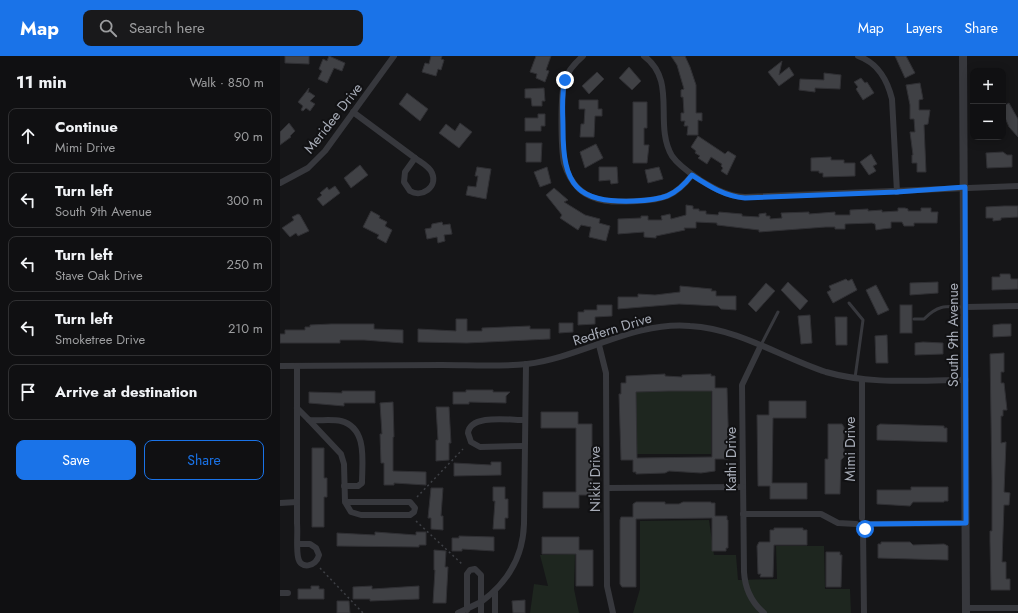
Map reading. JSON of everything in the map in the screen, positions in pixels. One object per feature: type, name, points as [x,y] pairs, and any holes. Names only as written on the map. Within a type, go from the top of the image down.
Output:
[{"type":"street","name":"Meridee Drive","points":[[280,183],[296,175],[315,161],[394,56]]},
{"type":"street","points":[[583,56],[573,66],[568,74],[563,94],[564,162],[570,177],[579,188],[590,196],[602,201],[653,200],[670,196],[679,190],[692,175]]},
{"type":"street","points":[[644,56],[657,70],[661,79],[664,96],[665,133],[668,147],[673,157],[682,168],[718,191],[736,197],[897,192],[965,187],[1018,186]]},
{"type":"street","points":[[858,56],[880,70],[889,85],[892,99],[897,192]]},
{"type":"street","name":"South 9th Avenue","points":[[963,56],[966,307],[966,610]]},
{"type":"street","points":[[353,112],[415,158],[430,170],[433,177],[431,187],[426,192],[420,194],[410,191],[404,182],[405,172],[415,158]]},
{"type":"street","points":[[966,307],[1018,306]]},
{"type":"street","name":"Redfern Drive","points":[[280,366],[526,364],[562,357],[599,346],[639,331],[674,325],[715,328],[821,370],[862,380],[966,380]]},
{"type":"street","name":"Kathi Drive","points":[[761,345],[742,384],[743,514],[744,578],[752,599],[764,613]]},
{"type":"street","name":"Nikki Drive","points":[[599,346],[606,372],[607,586],[614,613]]},
{"type":"street","points":[[458,613],[481,602],[494,591],[510,572],[523,540],[526,364]]},
{"type":"street","points":[[297,366],[298,544]]},
{"type":"street","name":"Mimi Drive","points":[[862,380],[862,518]]},
{"type":"street","points":[[297,408],[341,454],[344,462],[345,502],[352,512],[361,515],[410,515],[414,512],[415,508],[410,502],[345,502]]},
{"type":"street","points":[[309,420],[339,421],[349,425],[359,436],[362,446],[362,484],[344,486]]},
{"type":"street","points":[[524,420],[479,420],[472,424],[468,433],[470,440],[477,446],[524,446]]},
{"type":"street","points":[[607,488],[743,487]]},
{"type":"street","points":[[280,502],[297,502]]},
{"type":"street","points":[[743,514],[821,514],[838,523],[856,524]]},
{"type":"street","points":[[856,524],[858,519],[862,518],[867,520],[868,524]]},
{"type":"street","points":[[868,524],[966,523]]},
{"type":"street","points":[[856,524],[858,528],[863,530]]},
{"type":"street","points":[[864,613],[863,530],[868,524]]},
{"type":"street","points":[[467,610],[467,574],[471,569],[478,570],[481,575],[481,613]]},
{"type":"street","points":[[494,591],[495,613]]},
{"type":"street","points":[[280,593],[288,593]]},
{"type":"street","points":[[966,610],[1018,608]]},
{"type":"lane","points":[[849,303],[863,320],[855,378]]},
{"type":"lane","points":[[914,319],[924,319],[934,310],[943,306],[966,307]]},
{"type":"lane","points":[[761,345],[778,312]]},
{"type":"path","points":[[417,497],[463,449]]},
{"type":"path","points":[[416,521],[462,564]]},
{"type":"path","points":[[320,568],[362,613]]},
{"type":"shaded area","points":[[636,391],[711,391],[711,454],[637,454]]},
{"type":"shaded area","points":[[709,520],[714,555],[736,555],[738,580],[777,579],[776,546],[824,546],[825,589],[850,589],[851,613],[633,613],[640,589],[640,521]]},
{"type":"shaded area","points":[[575,554],[574,589],[579,613],[530,613],[534,584],[548,586],[540,555]]},
{"type":"building","points":[[285,56],[309,56],[309,64],[285,63]]},
{"type":"building","points":[[329,56],[345,63],[342,71],[334,68],[327,83],[318,79],[322,71],[319,69],[323,59],[327,61]]},
{"type":"building","points":[[431,56],[442,56],[441,59],[444,60],[441,70],[438,69],[436,76],[422,72],[425,63],[429,64]]},
{"type":"building","points":[[536,56],[551,56],[546,70],[549,71],[545,82],[536,78],[537,74],[530,72]]},
{"type":"building","points":[[671,56],[685,56],[690,67],[696,85],[696,113],[702,113],[702,121],[698,120],[698,135],[687,135],[688,126],[684,126],[685,121],[681,121],[681,113],[684,113],[681,90],[684,89],[677,65]]},
{"type":"building","points":[[895,56],[906,56],[915,73],[905,78]]},
{"type":"building","points":[[782,61],[779,75],[789,67],[794,75],[779,86],[768,72]]},
{"type":"building","points":[[629,67],[641,81],[632,90],[619,78]]},
{"type":"building","points":[[597,72],[604,79],[589,94],[582,86]]},
{"type":"building","points":[[824,73],[841,75],[840,89],[815,88],[815,92],[799,90],[800,79],[824,80]]},
{"type":"building","points":[[861,78],[865,83],[867,82],[874,93],[863,100],[856,89],[858,87],[854,82]]},
{"type":"building","points":[[920,83],[923,99],[919,100],[919,110],[930,110],[928,124],[924,125],[926,172],[917,172],[917,163],[912,163],[913,155],[910,132],[915,132],[914,119],[910,119],[910,105],[906,85]]},
{"type":"building","points":[[309,88],[308,93],[309,92],[315,96],[310,101],[315,104],[310,111],[306,108],[303,111],[301,110],[303,106],[298,102]]},
{"type":"building","points":[[544,88],[545,101],[542,101],[542,106],[532,106],[531,98],[525,98],[525,89]]},
{"type":"building","points":[[407,93],[428,109],[420,121],[399,104]]},
{"type":"building","points":[[579,100],[598,100],[598,109],[602,109],[602,116],[595,116],[594,137],[580,137],[581,124],[584,124],[585,109],[579,109]]},
{"type":"building","points":[[633,102],[647,102],[647,128],[644,128],[644,145],[649,145],[647,163],[633,163]]},
{"type":"building","points":[[1009,103],[1018,119],[1018,137],[1009,127],[1006,120],[1006,104]]},
{"type":"building","points":[[538,114],[545,114],[545,126],[541,126],[541,131],[525,131],[525,118],[538,118]]},
{"type":"building","points":[[289,123],[295,131],[290,136],[291,137],[280,145],[280,132]]},
{"type":"building","points":[[460,123],[472,132],[459,148],[439,133],[446,124],[455,131]]},
{"type":"building","points":[[698,136],[725,154],[728,151],[736,156],[727,175],[721,171],[723,168],[721,166],[722,164],[711,157],[707,164],[698,158],[700,156],[695,153],[696,151],[691,147]]},
{"type":"building","points":[[526,143],[542,143],[541,162],[526,162]]},
{"type":"building","points":[[596,144],[603,158],[585,168],[580,152]]},
{"type":"building","points":[[1003,152],[1007,155],[1012,155],[1012,167],[987,168],[986,153]]},
{"type":"building","points":[[871,154],[877,164],[873,166],[876,171],[869,175],[860,162]]},
{"type":"building","points":[[831,157],[831,160],[844,160],[844,163],[855,163],[855,176],[823,177],[823,173],[819,173],[819,171],[811,171],[811,158]]},
{"type":"building","points":[[360,165],[368,175],[351,188],[344,178]]},
{"type":"building","points":[[477,167],[491,169],[486,199],[466,195],[468,186],[476,187],[478,176],[475,176]]},
{"type":"building","points":[[547,167],[551,183],[540,187],[534,172]]},
{"type":"building","points":[[599,167],[617,167],[618,183],[611,184],[610,180],[599,181]]},
{"type":"building","points":[[659,167],[663,179],[648,183],[645,170]]},
{"type":"building","points":[[335,186],[340,193],[323,206],[317,199],[322,195],[320,193],[327,187],[329,190]]},
{"type":"building","points":[[554,188],[568,200],[564,202],[585,215],[600,219],[599,223],[610,226],[606,241],[589,237],[591,227],[581,225],[578,230],[560,218],[562,215],[546,195]]},
{"type":"building","points":[[686,205],[693,206],[693,209],[699,209],[699,211],[706,211],[706,214],[718,215],[719,212],[759,217],[759,214],[766,213],[766,216],[770,216],[770,219],[782,218],[781,213],[809,212],[809,214],[835,212],[835,215],[850,215],[850,210],[868,209],[868,211],[882,210],[882,212],[898,211],[898,208],[905,208],[908,209],[908,211],[921,211],[921,208],[931,208],[931,212],[938,212],[937,223],[914,223],[914,226],[904,226],[902,222],[891,222],[891,228],[876,230],[875,224],[872,223],[845,224],[845,229],[826,227],[759,232],[759,230],[717,225],[717,223],[696,222],[696,228],[684,228],[685,230],[656,236],[656,238],[644,237],[644,232],[618,234],[618,219],[641,218],[641,216],[648,216],[648,220],[662,220],[661,216],[670,214],[671,219],[686,215]]},
{"type":"building","points":[[1018,206],[1018,217],[1001,218],[1001,220],[993,221],[993,218],[986,218],[986,207]]},
{"type":"building","points":[[371,211],[380,216],[379,218],[387,222],[385,226],[392,230],[386,243],[377,238],[379,235],[363,227]]},
{"type":"building","points":[[298,214],[309,231],[298,236],[296,233],[290,237],[282,228],[294,220],[292,217]]},
{"type":"building","points":[[442,222],[443,225],[450,224],[452,234],[444,235],[445,241],[438,243],[437,237],[427,239],[425,229],[431,228],[432,224]]},
{"type":"building","points":[[1000,274],[1010,274],[1011,279],[1018,279],[1018,289],[992,290],[992,277],[1000,277]]},
{"type":"building","points":[[846,279],[848,281],[852,279],[857,290],[833,303],[827,292],[831,290],[829,286]]},
{"type":"building","points":[[788,282],[808,301],[800,310],[781,290]]},
{"type":"building","points":[[938,282],[938,293],[910,295],[910,283]]},
{"type":"building","points":[[766,283],[775,291],[756,312],[748,304]]},
{"type":"building","points":[[876,285],[889,310],[878,315],[866,290]]},
{"type":"building","points":[[680,286],[712,289],[711,291],[716,291],[716,296],[736,296],[736,310],[721,309],[718,306],[679,304],[618,309],[618,297],[638,297],[638,294],[655,295],[680,292]]},
{"type":"building","points":[[597,305],[612,305],[612,316],[595,317],[595,324],[578,325],[578,312],[584,312],[584,310],[597,310]]},
{"type":"building","points":[[900,305],[912,305],[912,333],[900,333]]},
{"type":"building","points":[[810,315],[812,343],[801,344],[798,316]]},
{"type":"building","points":[[835,317],[847,317],[847,345],[836,345]]},
{"type":"building","points":[[456,319],[467,319],[467,331],[482,331],[482,328],[530,326],[530,329],[550,329],[550,339],[467,343],[418,342],[418,329],[456,331]]},
{"type":"building","points":[[559,323],[573,323],[573,332],[559,333]]},
{"type":"building","points":[[374,324],[374,329],[403,330],[403,343],[340,340],[340,343],[280,343],[280,334],[285,334],[285,330],[305,330],[305,327],[310,327],[310,325]]},
{"type":"building","points":[[1011,324],[1011,336],[993,337],[993,325]]},
{"type":"building","points":[[887,335],[888,363],[876,363],[875,336]]},
{"type":"building","points":[[915,343],[943,343],[943,354],[915,355]]},
{"type":"building","points":[[1004,353],[1004,372],[1001,372],[1001,383],[1004,383],[1007,410],[1003,410],[1003,416],[1001,416],[1001,443],[1006,442],[1004,492],[1010,493],[1009,505],[1004,505],[1002,562],[1006,562],[1006,579],[1010,579],[1010,590],[991,590],[990,531],[992,531],[992,482],[990,354]]},
{"type":"building","points":[[665,374],[665,376],[682,377],[682,375],[711,374],[711,376],[715,376],[715,388],[727,388],[728,459],[715,459],[715,471],[701,473],[669,471],[665,473],[636,474],[636,472],[633,472],[633,460],[621,460],[619,394],[621,394],[621,383],[626,383],[626,376]],"holes":[[[712,391],[712,457],[637,458],[636,392]]]},
{"type":"building","points":[[466,390],[493,390],[493,392],[510,392],[506,396],[506,403],[469,402],[469,404],[453,404],[453,392],[466,392]]},
{"type":"building","points":[[342,391],[375,391],[375,403],[344,403],[344,406],[309,403],[309,392],[342,393]]},
{"type":"building","points":[[769,401],[806,401],[806,418],[773,418],[772,483],[807,483],[807,499],[770,499],[770,486],[758,486],[757,415],[769,415]]},
{"type":"building","points":[[393,402],[393,471],[426,472],[426,485],[394,483],[394,485],[384,485],[384,463],[381,463],[380,434],[382,434],[380,403]]},
{"type":"building","points":[[436,407],[449,407],[451,443],[449,443],[449,460],[436,461],[436,440],[438,440]]},
{"type":"building","points":[[541,412],[578,412],[578,424],[592,424],[592,495],[579,495],[579,508],[543,508],[543,492],[576,492],[576,428],[541,428]]},
{"type":"building","points":[[828,424],[842,424],[844,427],[844,457],[841,460],[840,494],[825,494],[825,459],[828,459]]},
{"type":"building","points":[[880,424],[944,426],[944,428],[947,428],[947,442],[877,440],[877,426]]},
{"type":"building","points":[[312,448],[324,448],[324,478],[327,478],[327,497],[324,497],[324,527],[312,527]]},
{"type":"building","points":[[491,462],[501,462],[501,475],[454,476],[454,463],[491,465]]},
{"type":"building","points":[[493,487],[505,487],[505,499],[508,499],[508,518],[505,518],[505,529],[493,529],[495,501],[493,501]]},
{"type":"building","points":[[911,487],[948,487],[948,501],[913,502],[910,506],[877,504],[877,490],[911,490]]},
{"type":"building","points":[[431,488],[443,488],[441,516],[443,516],[443,530],[431,529],[431,518],[428,518]]},
{"type":"building","points":[[636,502],[665,502],[665,504],[679,504],[683,502],[715,503],[715,516],[727,516],[728,548],[726,548],[726,551],[712,551],[712,518],[636,519],[636,587],[622,587],[620,584],[620,520],[621,517],[633,517],[633,504]]},
{"type":"building","points":[[774,528],[803,528],[803,530],[807,530],[807,545],[774,545],[773,577],[760,577],[761,574],[758,574],[757,546],[759,542],[770,542],[770,530],[774,530]]},
{"type":"building","points":[[375,532],[416,535],[416,532],[426,532],[426,545],[419,545],[419,547],[337,546],[337,533],[375,535]]},
{"type":"building","points":[[459,536],[494,537],[494,551],[462,549],[462,551],[452,551],[452,538],[459,538]]},
{"type":"building","points":[[542,537],[579,537],[579,550],[593,550],[593,586],[576,586],[576,554],[542,554]]},
{"type":"building","points":[[881,542],[910,542],[913,545],[944,544],[948,546],[948,560],[878,558],[878,544],[881,544]]},
{"type":"building","points":[[434,550],[446,551],[445,567],[448,567],[446,603],[433,603],[435,570]]},
{"type":"building","points":[[826,552],[840,552],[840,555],[842,555],[841,587],[826,587]]},
{"type":"building","points":[[311,586],[319,586],[319,589],[324,589],[324,599],[298,599],[298,589],[311,589]]},
{"type":"building","points":[[372,586],[372,589],[419,586],[419,599],[370,601],[370,599],[353,599],[353,587]]},
{"type":"building","points":[[525,600],[525,613],[513,613],[512,601]]},
{"type":"building","points":[[337,601],[349,601],[350,613],[337,613]]},
{"type":"route","points":[[565,80],[563,87],[564,162],[574,183],[590,196],[602,201],[616,202],[657,200],[670,196],[679,190],[692,175],[718,191],[730,196],[745,198],[897,192],[965,187],[966,523],[868,524],[865,529]]}]
